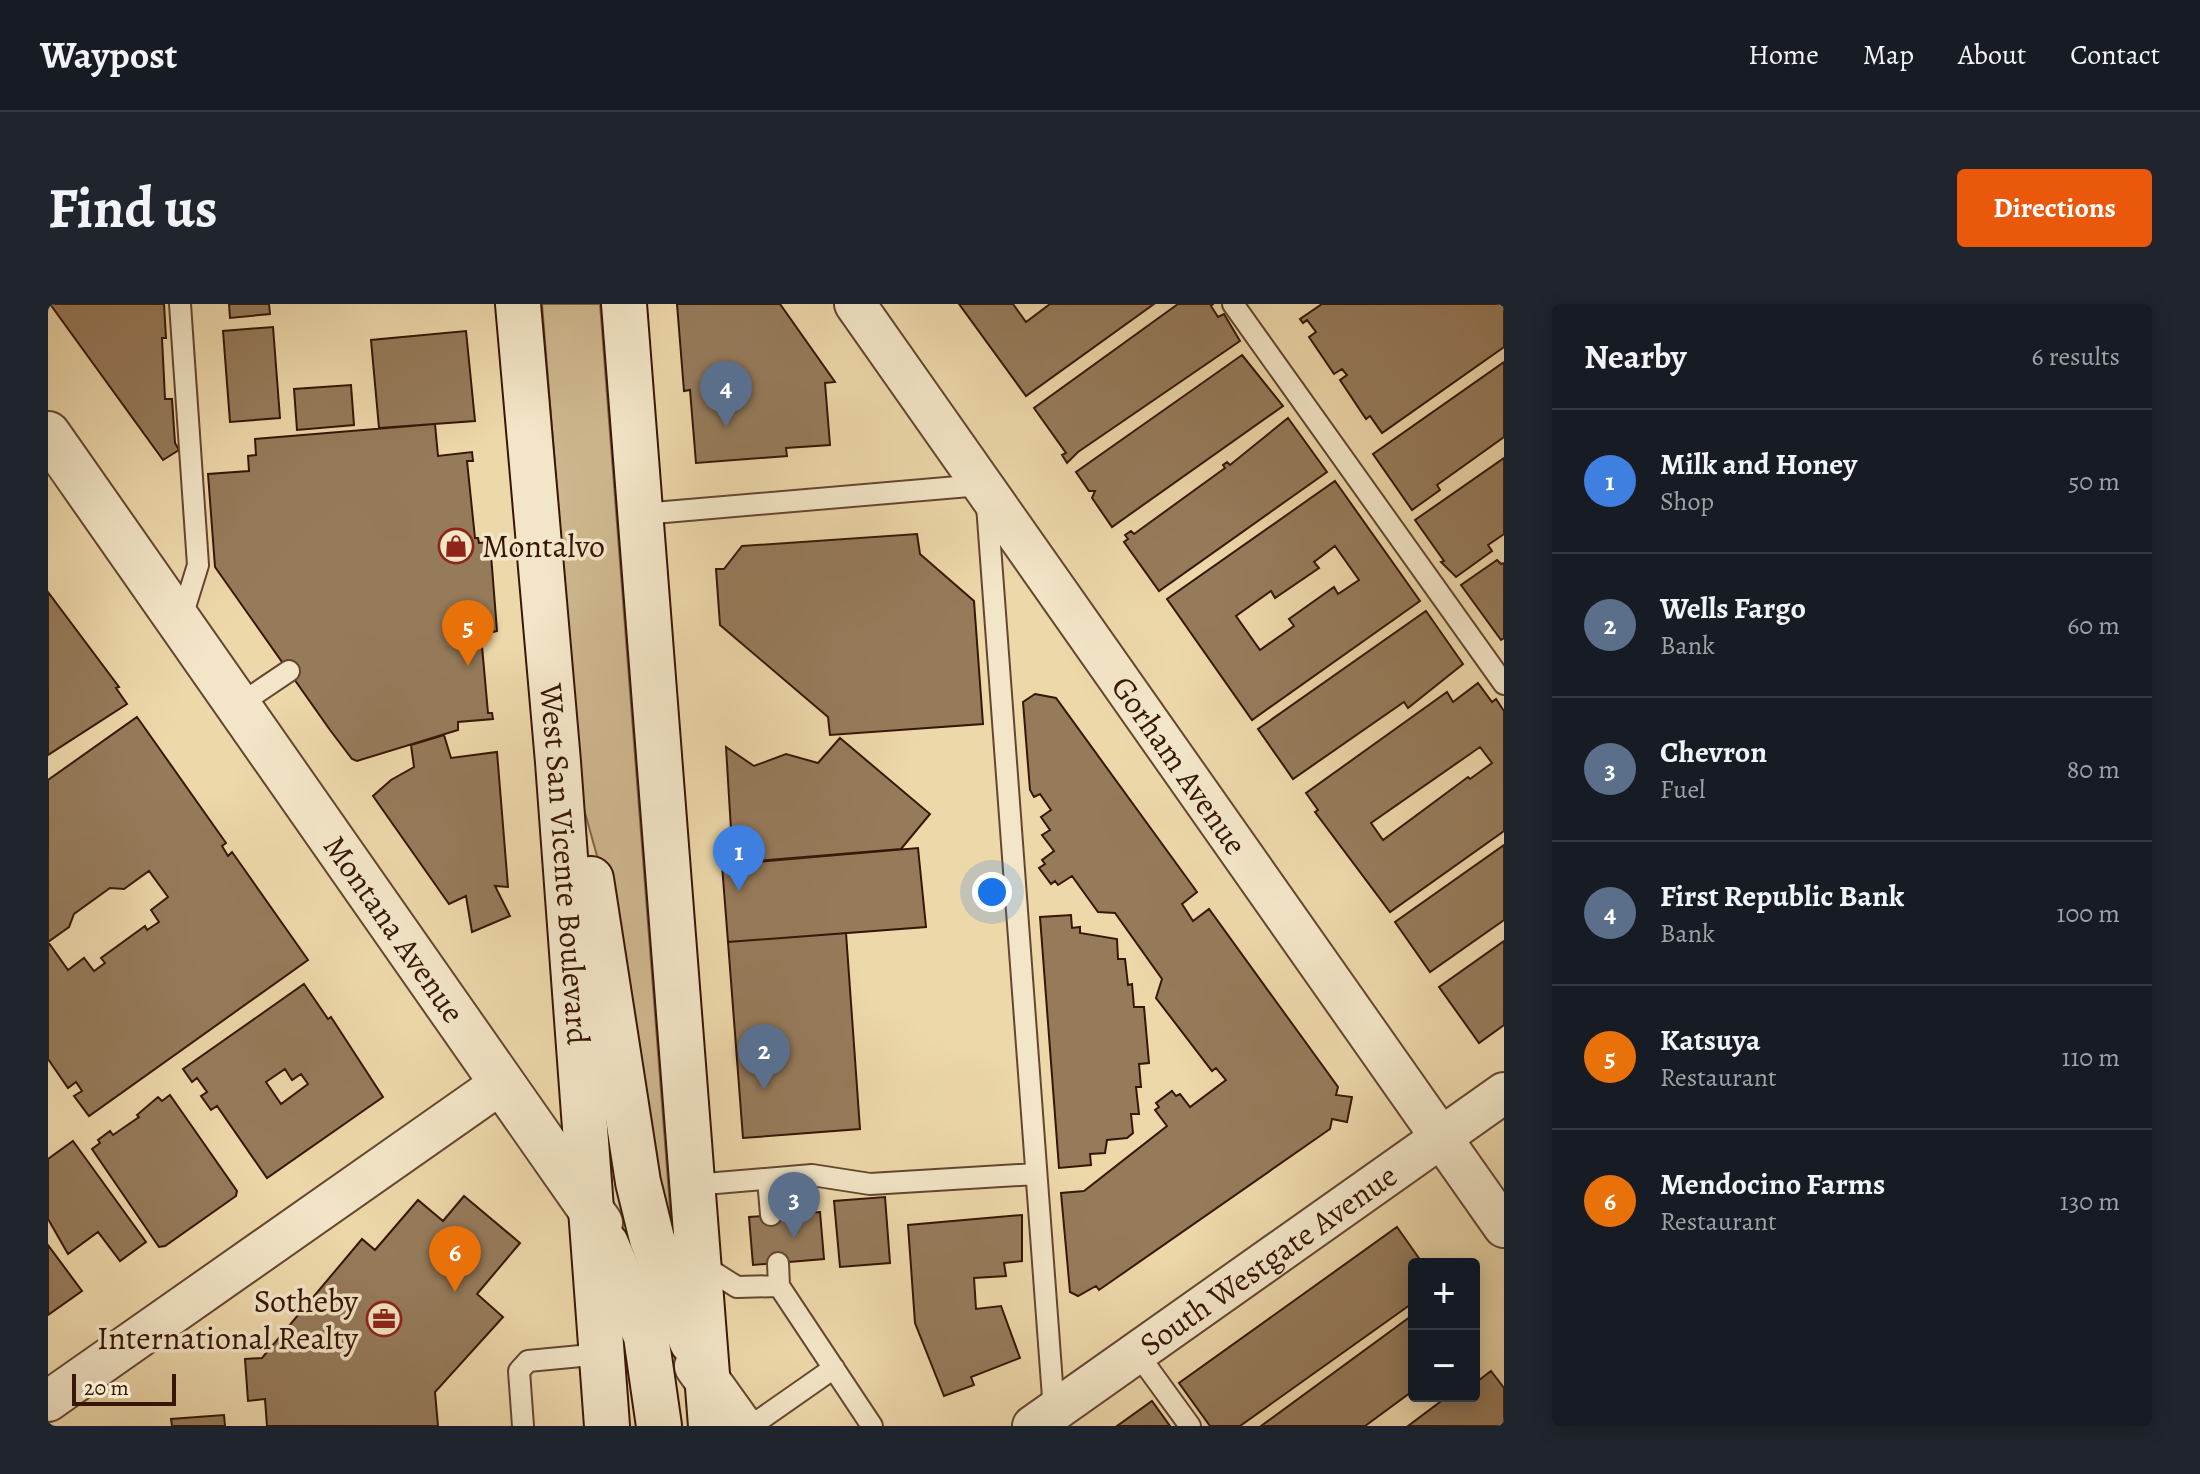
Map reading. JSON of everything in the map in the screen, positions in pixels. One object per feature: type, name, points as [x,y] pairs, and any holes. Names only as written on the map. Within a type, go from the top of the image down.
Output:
[{"type":"main road","name":"West San Vicente Boulevard","points":[[518,304],[558,762],[607,1426]]},
{"type":"main road","points":[[624,304],[711,1426]]},
{"type":"main road","name":"Montana Avenue","points":[[48,434],[240,704],[740,1426]]},
{"type":"main road","points":[[558,762],[592,880],[638,1182],[652,1239],[708,1381]]},
{"type":"main road","points":[[591,1209],[646,1336],[659,1426]]},
{"type":"street","name":"Gorham Avenue","points":[[855,304],[1504,1227]]},
{"type":"street","points":[[48,1401],[503,1082]]},
{"type":"street","name":"South Westgate Avenue","points":[[1043,1418],[1504,1093]]},
{"type":"lane","points":[[180,304],[198,565],[181,620]]},
{"type":"lane","points":[[1233,304],[1504,684]]},
{"type":"lane","points":[[642,514],[984,489],[1036,1174],[1043,1418]]},
{"type":"lane","points":[[240,704],[289,671]]},
{"type":"lane","points":[[693,1185],[812,1175],[870,1184],[1036,1174]]},
{"type":"lane","points":[[768,1179],[771,1215]]},
{"type":"lane","points":[[699,1263],[737,1287],[779,1286]]},
{"type":"lane","points":[[778,1263],[779,1286],[872,1426]]},
{"type":"lane","points":[[1137,1353],[1190,1426]]},
{"type":"lane","points":[[523,1426],[519,1371],[528,1361],[602,1354]]},
{"type":"lane","points":[[751,1426],[834,1368]]},
{"type":"shaded area","points":[[542,304],[600,304],[671,1220],[653,1192],[604,881],[582,802]]},
{"type":"building","points":[[50,304],[164,304],[165,399],[172,399],[175,443],[179,450],[163,460]]},
{"type":"building","points":[[229,304],[269,304],[270,314],[230,318]]},
{"type":"building","points":[[677,304],[780,304],[835,382],[825,383],[830,445],[786,448],[787,456],[696,463],[690,390],[684,391]]},
{"type":"building","points":[[959,304],[1013,304],[1026,322],[1050,304],[1154,304],[1026,396]]},
{"type":"building","points":[[1178,304],[1213,304],[1211,306],[1218,317],[1224,314],[1240,341],[1078,452],[1067,463],[1062,455],[1066,453],[1034,408]]},
{"type":"building","points":[[1322,304],[1504,304],[1504,347],[1382,433],[1370,416],[1366,419],[1340,380],[1347,375],[1342,369],[1334,374],[1309,337],[1316,332],[1307,320],[1303,323],[1300,319]]},
{"type":"building","points":[[273,327],[280,418],[230,422],[223,331]]},
{"type":"building","points":[[466,331],[475,421],[379,428],[371,340]]},
{"type":"building","points":[[1242,355],[1283,406],[1112,527],[1092,498],[1095,491],[1089,491],[1076,472]]},
{"type":"building","points":[[1504,362],[1504,437],[1437,485],[1440,490],[1412,510],[1373,454]]},
{"type":"building","points":[[351,385],[354,425],[297,430],[294,389]]},
{"type":"building","points":[[1288,418],[1327,472],[1159,591],[1124,542],[1128,539],[1125,535],[1131,531],[1134,534],[1225,468],[1223,465],[1227,462],[1230,465]]},
{"type":"building","points":[[435,424],[438,456],[472,452],[473,461],[467,461],[475,538],[479,543],[490,542],[497,631],[481,635],[488,713],[492,713],[493,719],[458,722],[458,730],[357,761],[352,759],[330,730],[215,567],[208,474],[249,471],[248,456],[256,455],[255,439]]},
{"type":"building","points":[[1504,458],[1504,534],[1488,545],[1492,551],[1456,577],[1441,562],[1444,561],[1415,520]]},
{"type":"building","points":[[1335,481],[1420,601],[1252,720],[1167,599]],"holes":[[[1335,546],[1359,580],[1338,594],[1334,587],[1289,619],[1294,626],[1260,650],[1236,616],[1271,591],[1275,598],[1319,568],[1314,562]]]},
{"type":"building","points":[[917,534],[920,554],[974,601],[983,724],[830,735],[828,717],[720,625],[716,569],[724,569],[742,546]]},
{"type":"building","points":[[1497,560],[1504,563],[1504,638],[1501,640],[1461,585]]},
{"type":"building","points":[[48,592],[119,687],[116,688],[127,704],[48,755]]},
{"type":"building","points":[[1426,611],[1463,664],[1408,708],[1404,702],[1293,779],[1258,729]]},
{"type":"building","points":[[1478,683],[1492,702],[1496,699],[1504,711],[1504,831],[1390,912],[1315,812],[1318,810],[1306,793],[1447,692],[1453,702]],"holes":[[[1480,747],[1492,763],[1470,779],[1468,777],[1383,840],[1371,823]]]},
{"type":"building","points":[[1035,694],[1056,698],[1197,892],[1182,904],[1193,921],[1209,909],[1338,1087],[1336,1095],[1352,1097],[1347,1122],[1332,1119],[1330,1129],[1099,1290],[1096,1286],[1078,1296],[1070,1292],[1061,1193],[1084,1191],[1167,1126],[1155,1110],[1159,1107],[1156,1103],[1172,1091],[1176,1096],[1180,1094],[1190,1107],[1226,1080],[1216,1068],[1212,1071],[1156,998],[1162,979],[1115,913],[1098,912],[1072,876],[1058,885],[1055,881],[1051,884],[1039,868],[1045,864],[1042,860],[1054,851],[1042,835],[1050,830],[1041,817],[1051,810],[1040,794],[1034,797],[1030,790],[1023,702]]},
{"type":"building","points":[[137,717],[226,843],[222,846],[228,856],[232,852],[308,960],[89,1116],[74,1096],[82,1091],[76,1082],[68,1088],[48,1059],[48,780]],"holes":[[[149,871],[168,897],[151,910],[159,922],[147,930],[145,926],[101,958],[105,963],[94,971],[84,958],[68,970],[48,942],[69,927],[74,914],[110,888],[124,889]]]},
{"type":"building","points":[[444,735],[451,758],[497,752],[508,887],[495,886],[510,916],[472,932],[466,896],[449,904],[373,796],[391,780],[414,767],[411,745]]},
{"type":"building","points":[[840,738],[930,814],[901,849],[733,863],[726,747],[754,766],[786,754],[818,763]]},
{"type":"building","points":[[1504,845],[1504,920],[1430,972],[1395,922]]},
{"type":"building","points":[[918,848],[926,927],[728,942],[722,865]]},
{"type":"building","points":[[1071,915],[1072,928],[1080,927],[1080,933],[1117,939],[1118,959],[1125,959],[1134,1007],[1144,1007],[1149,1063],[1139,1064],[1141,1087],[1136,1087],[1139,1114],[1131,1114],[1133,1133],[1127,1138],[1107,1140],[1105,1153],[1090,1154],[1091,1165],[1059,1168],[1040,917]]},
{"type":"building","points":[[846,933],[860,1129],[743,1138],[728,942]]},
{"type":"building","points":[[1504,941],[1504,1025],[1479,1043],[1439,987]]},
{"type":"building","points":[[304,984],[328,1019],[331,1017],[383,1097],[267,1178],[217,1106],[211,1110],[201,1096],[207,1092],[197,1078],[192,1082],[183,1069]],"holes":[[[285,1069],[292,1080],[301,1074],[308,1084],[281,1104],[266,1082]]]},
{"type":"building","points":[[170,1095],[237,1191],[236,1196],[165,1246],[159,1247],[92,1149],[110,1131],[113,1135],[139,1117],[137,1115],[158,1097],[162,1101]]},
{"type":"building","points":[[73,1141],[146,1242],[120,1261],[98,1232],[68,1254],[48,1219],[48,1159]]},
{"type":"building","points":[[464,1196],[520,1243],[477,1294],[503,1317],[435,1392],[438,1426],[267,1426],[265,1399],[248,1401],[245,1359],[262,1358],[362,1239],[375,1250],[418,1200],[443,1221]]},
{"type":"building","points":[[885,1197],[890,1263],[840,1267],[834,1201]]},
{"type":"building","points":[[820,1212],[824,1259],[753,1265],[749,1217]]},
{"type":"building","points":[[1022,1215],[1022,1261],[1004,1263],[1006,1276],[974,1278],[976,1309],[1001,1306],[1020,1358],[971,1377],[974,1385],[944,1396],[915,1323],[908,1225]]},
{"type":"building","points":[[1397,1227],[1419,1258],[1408,1258],[1408,1306],[1240,1426],[1210,1426],[1179,1383]]},
{"type":"building","points":[[48,1245],[82,1291],[48,1315]]},
{"type":"building","points":[[1408,1318],[1408,1394],[1365,1426],[1261,1426]]},
{"type":"building","points":[[1491,1371],[1504,1388],[1504,1426],[1408,1426],[1440,1402],[1480,1402],[1480,1379]]},
{"type":"building","points":[[1152,1401],[1170,1426],[1117,1426]]},
{"type":"building","points":[[224,1415],[225,1426],[172,1426],[171,1419]]},
{"type":"place","name":"First Republic Bank","points":[[726,427]]},
{"type":"place","name":"Montalvo","points":[[456,546]]},
{"type":"place","name":"Katsuya","points":[[468,666]]},
{"type":"place","name":"Milk and Honey","points":[[739,891]]},
{"type":"place","name":"Wells Fargo","points":[[764,1090]]},
{"type":"place","name":"Chevron","points":[[794,1238]]},
{"type":"place","name":"Mendocino Farms","points":[[455,1292]]},
{"type":"place","name":"Sotheby International Realty","points":[[384,1319]]}]
